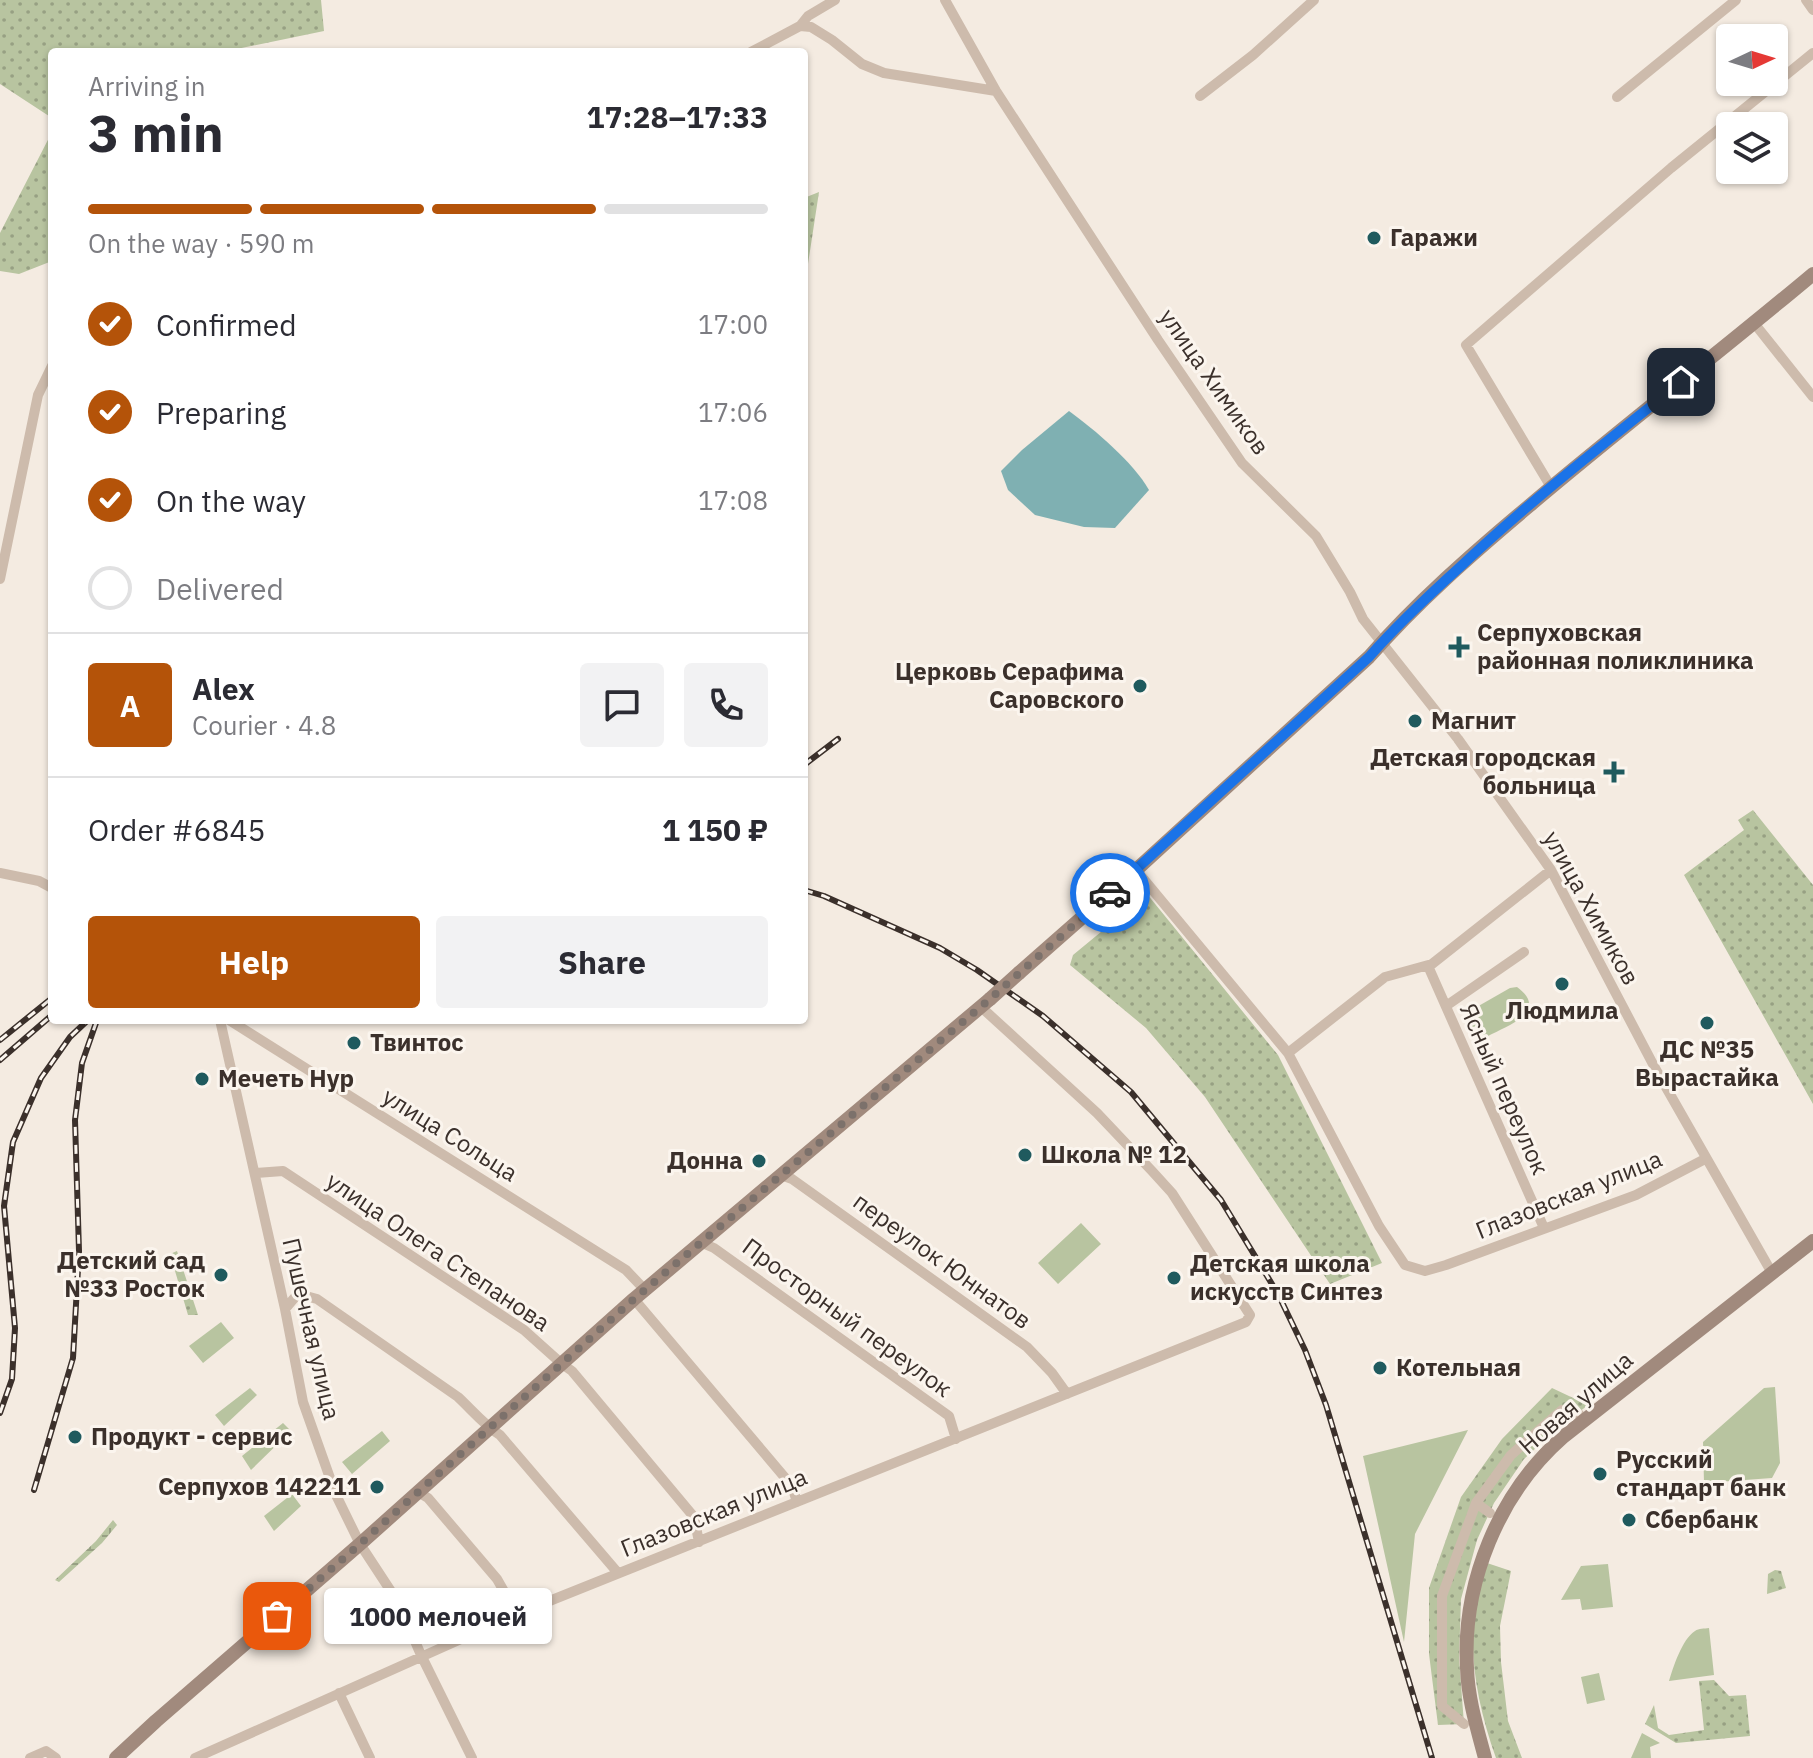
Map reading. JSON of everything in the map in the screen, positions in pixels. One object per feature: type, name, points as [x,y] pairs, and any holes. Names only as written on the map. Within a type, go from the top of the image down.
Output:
[{"type":"street","points":[[759,48],[800,26],[808,16],[835,0]]},
{"type":"street","name":"улица Химиков","points":[[945,0],[996,91],[1242,463],[1316,536],[1363,619],[1458,739],[1551,870],[1650,1059],[1772,1273]]},
{"type":"street","points":[[1200,96],[1253,55],[1314,0]]},
{"type":"street","points":[[1617,97],[1736,0]]},
{"type":"street","points":[[1806,0],[1813,10]]},
{"type":"street","points":[[800,26],[811,27],[862,64],[884,73],[996,91]]},
{"type":"street","points":[[1551,487],[1466,345],[1671,168],[1813,53]]},
{"type":"street","points":[[116,1758],[639,1295],[986,1003],[1136,870],[1369,657],[1393,629],[1485,543],[1813,274]]},
{"type":"street","points":[[1754,323],[1813,397]]},
{"type":"street","points":[[0,579],[36,400],[48,374]]},
{"type":"street","points":[[1136,870],[1288,1053],[1385,977],[1432,964],[1551,870]]},
{"type":"street","points":[[0,873],[48,886]]},
{"type":"street","points":[[1446,1006],[1524,952]]},
{"type":"street","name":"Ясный переулок","points":[[1428,966],[1544,1228]]},
{"type":"street","name":"Глазовская улица","points":[[195,1758],[517,1614],[1246,1322],[1250,1315],[1172,1193],[986,1003]]},
{"type":"street","name":"Пушечная улица","points":[[221,1024],[256,1173],[303,1402],[336,1495],[360,1544],[398,1602],[472,1758]]},
{"type":"street","name":"улица Сольца","points":[[235,1024],[626,1270],[639,1295],[792,1486],[797,1502]]},
{"type":"street","name":"Глазовская улица","points":[[1288,1053],[1379,1226],[1405,1265],[1425,1271],[1636,1195],[1705,1159]]},
{"type":"street","name":"улица Олега Степанова","points":[[256,1173],[283,1171],[524,1330],[572,1371],[694,1517],[699,1542]]},
{"type":"street","name":"переулок Юннатов","points":[[781,1175],[792,1179],[1027,1347],[1067,1394]]},
{"type":"street","name":"Новая улица","points":[[1485,1758],[1468,1685],[1468,1627],[1484,1557],[1515,1491],[1534,1466],[1563,1437],[1813,1241]]},
{"type":"street","name":"Просторный переулок","points":[[700,1242],[714,1248],[949,1416],[956,1439]]},
{"type":"street","points":[[285,1309],[296,1296],[317,1299],[458,1397],[500,1435],[618,1573]]},
{"type":"street","points":[[1464,1724],[1442,1706],[1442,1596],[1476,1503],[1511,1455],[1562,1410],[1579,1414]]},
{"type":"street","points":[[418,1492],[428,1498],[497,1579],[517,1614]]},
{"type":"street","points":[[1476,1503],[1490,1513]]},
{"type":"street","points":[[339,1693],[370,1758]]},
{"type":"street","points":[[30,1758],[46,1751],[56,1758]]},
{"type":"green space","points":[[0,0],[321,0],[324,31],[241,48],[48,48],[48,115],[0,84]]},
{"type":"green space","points":[[48,140],[48,263],[19,274],[0,271],[0,233]]},
{"type":"green space","points":[[819,192],[808,264],[808,196]]},
{"type":"green space","points":[[1753,810],[1813,885],[1813,1104],[1684,875],[1744,830],[1738,820]]},
{"type":"green space","points":[[1147,894],[1278,1055],[1382,1263],[1330,1284],[1205,1097],[1146,1028],[1070,965],[1073,955]]},
{"type":"green space","points":[[1517,987],[1529,1003],[1522,1017],[1488,1036],[1474,1030],[1470,1017],[1475,1008]]},
{"type":"green space","points":[[1081,1223],[1101,1244],[1058,1284],[1038,1263]]},
{"type":"green space","points":[[177,1251],[198,1315],[188,1315],[170,1254]]},
{"type":"green space","points":[[221,1322],[234,1338],[203,1363],[189,1346]]},
{"type":"green space","points":[[1775,1387],[1780,1463],[1772,1478],[1704,1483],[1703,1442],[1764,1388]]},
{"type":"green space","points":[[250,1388],[257,1395],[224,1426],[215,1415]]},
{"type":"green space","points":[[1552,1388],[1588,1405],[1524,1459],[1494,1503],[1477,1540],[1461,1599],[1459,1658],[1464,1724],[1438,1725],[1429,1654],[1429,1588],[1461,1497],[1502,1439]]},
{"type":"green space","points":[[283,1423],[291,1431],[251,1470],[242,1456]]},
{"type":"green space","points":[[1468,1430],[1415,1534],[1404,1642],[1363,1456]]},
{"type":"green space","points":[[382,1431],[390,1441],[352,1474],[342,1462]]},
{"type":"green space","points":[[292,1494],[301,1506],[274,1531],[264,1516]]},
{"type":"green space","points":[[113,1520],[117,1525],[102,1543],[59,1582],[55,1580],[96,1541]]},
{"type":"green space","points":[[1487,1563],[1511,1571],[1500,1626],[1501,1662],[1508,1721],[1522,1758],[1496,1758],[1477,1686],[1473,1649],[1474,1611]]},
{"type":"green space","points":[[1608,1564],[1613,1607],[1582,1610],[1580,1599],[1561,1600],[1581,1566]]},
{"type":"green space","points":[[1781,1571],[1786,1588],[1767,1594],[1768,1574]]},
{"type":"green space","points":[[1709,1628],[1714,1675],[1669,1681],[1686,1640],[1697,1630]]},
{"type":"green space","points":[[1599,1673],[1605,1700],[1587,1704],[1581,1677]]},
{"type":"green space","points":[[1714,1680],[1729,1696],[1746,1695],[1750,1736],[1676,1743],[1645,1724],[1654,1705],[1658,1728],[1669,1735],[1704,1730],[1699,1681]]},
{"type":"green space","points":[[1642,1733],[1660,1743],[1650,1747],[1651,1758],[1631,1758]]},
{"type":"water","points":[[1069,411],[1124,458],[1149,490],[1115,528],[1084,527],[1035,515],[1008,490],[1001,471]]},
{"type":"railway","points":[[808,762],[838,739]]},
{"type":"railway","points":[[808,891],[940,948],[1043,1016],[1131,1092],[1221,1200],[1278,1294],[1305,1350],[1326,1405],[1432,1758]]},
{"type":"railway","points":[[0,1040],[48,1001]]},
{"type":"railway","points":[[0,1060],[48,1018]]},
{"type":"railway","points":[[0,1413],[12,1379],[15,1328],[4,1206],[13,1142],[41,1078],[70,1037],[84,1024]]},
{"type":"railway","points":[[34,1490],[73,1358],[79,1251],[75,1120],[82,1063],[96,1024]]},
{"type":"way so far","points":[[277,1616],[634,1299],[990,999],[1110,893]]},
{"type":"place","name":"Гаражи","points":[[1374,238]]},
{"type":"place","name":"Серпуховская районная поликлиника","points":[[1459,647]]},
{"type":"place","name":"Церковь Серафима Саровского","points":[[1140,686]]},
{"type":"place","name":"Магнит","points":[[1415,721]]},
{"type":"place","name":"Детская городская больница","points":[[1614,772]]},
{"type":"place","name":"Людмила","points":[[1562,984]]},
{"type":"place","name":"ДС №35 Вырастайка","points":[[1707,1023]]},
{"type":"place","name":"Твинтос","points":[[354,1043]]},
{"type":"place","name":"Мечеть Нур","points":[[202,1079]]},
{"type":"place","name":"Школа № 12","points":[[1025,1155]]},
{"type":"place","name":"Донна","points":[[759,1161]]},
{"type":"place","name":"Детский сад №33 Росток","points":[[221,1275]]},
{"type":"place","name":"Детская школа искусств Синтез","points":[[1174,1278]]},
{"type":"place","name":"Котельная","points":[[1380,1368]]},
{"type":"place","name":"Продукт - сервис","points":[[75,1437]]},
{"type":"place","name":"Русский стандарт банк","points":[[1600,1474]]},
{"type":"place","name":"Серпухов 142211","points":[[377,1487]]},
{"type":"place","name":"Сбербанк","points":[[1629,1520]]},
{"type":"place","name":"1000 мелочей","points":[[277,1616]]},
{"type":"route","points":[[1110,893],[1369,657],[1393,629],[1485,543],[1681,382]]}]
